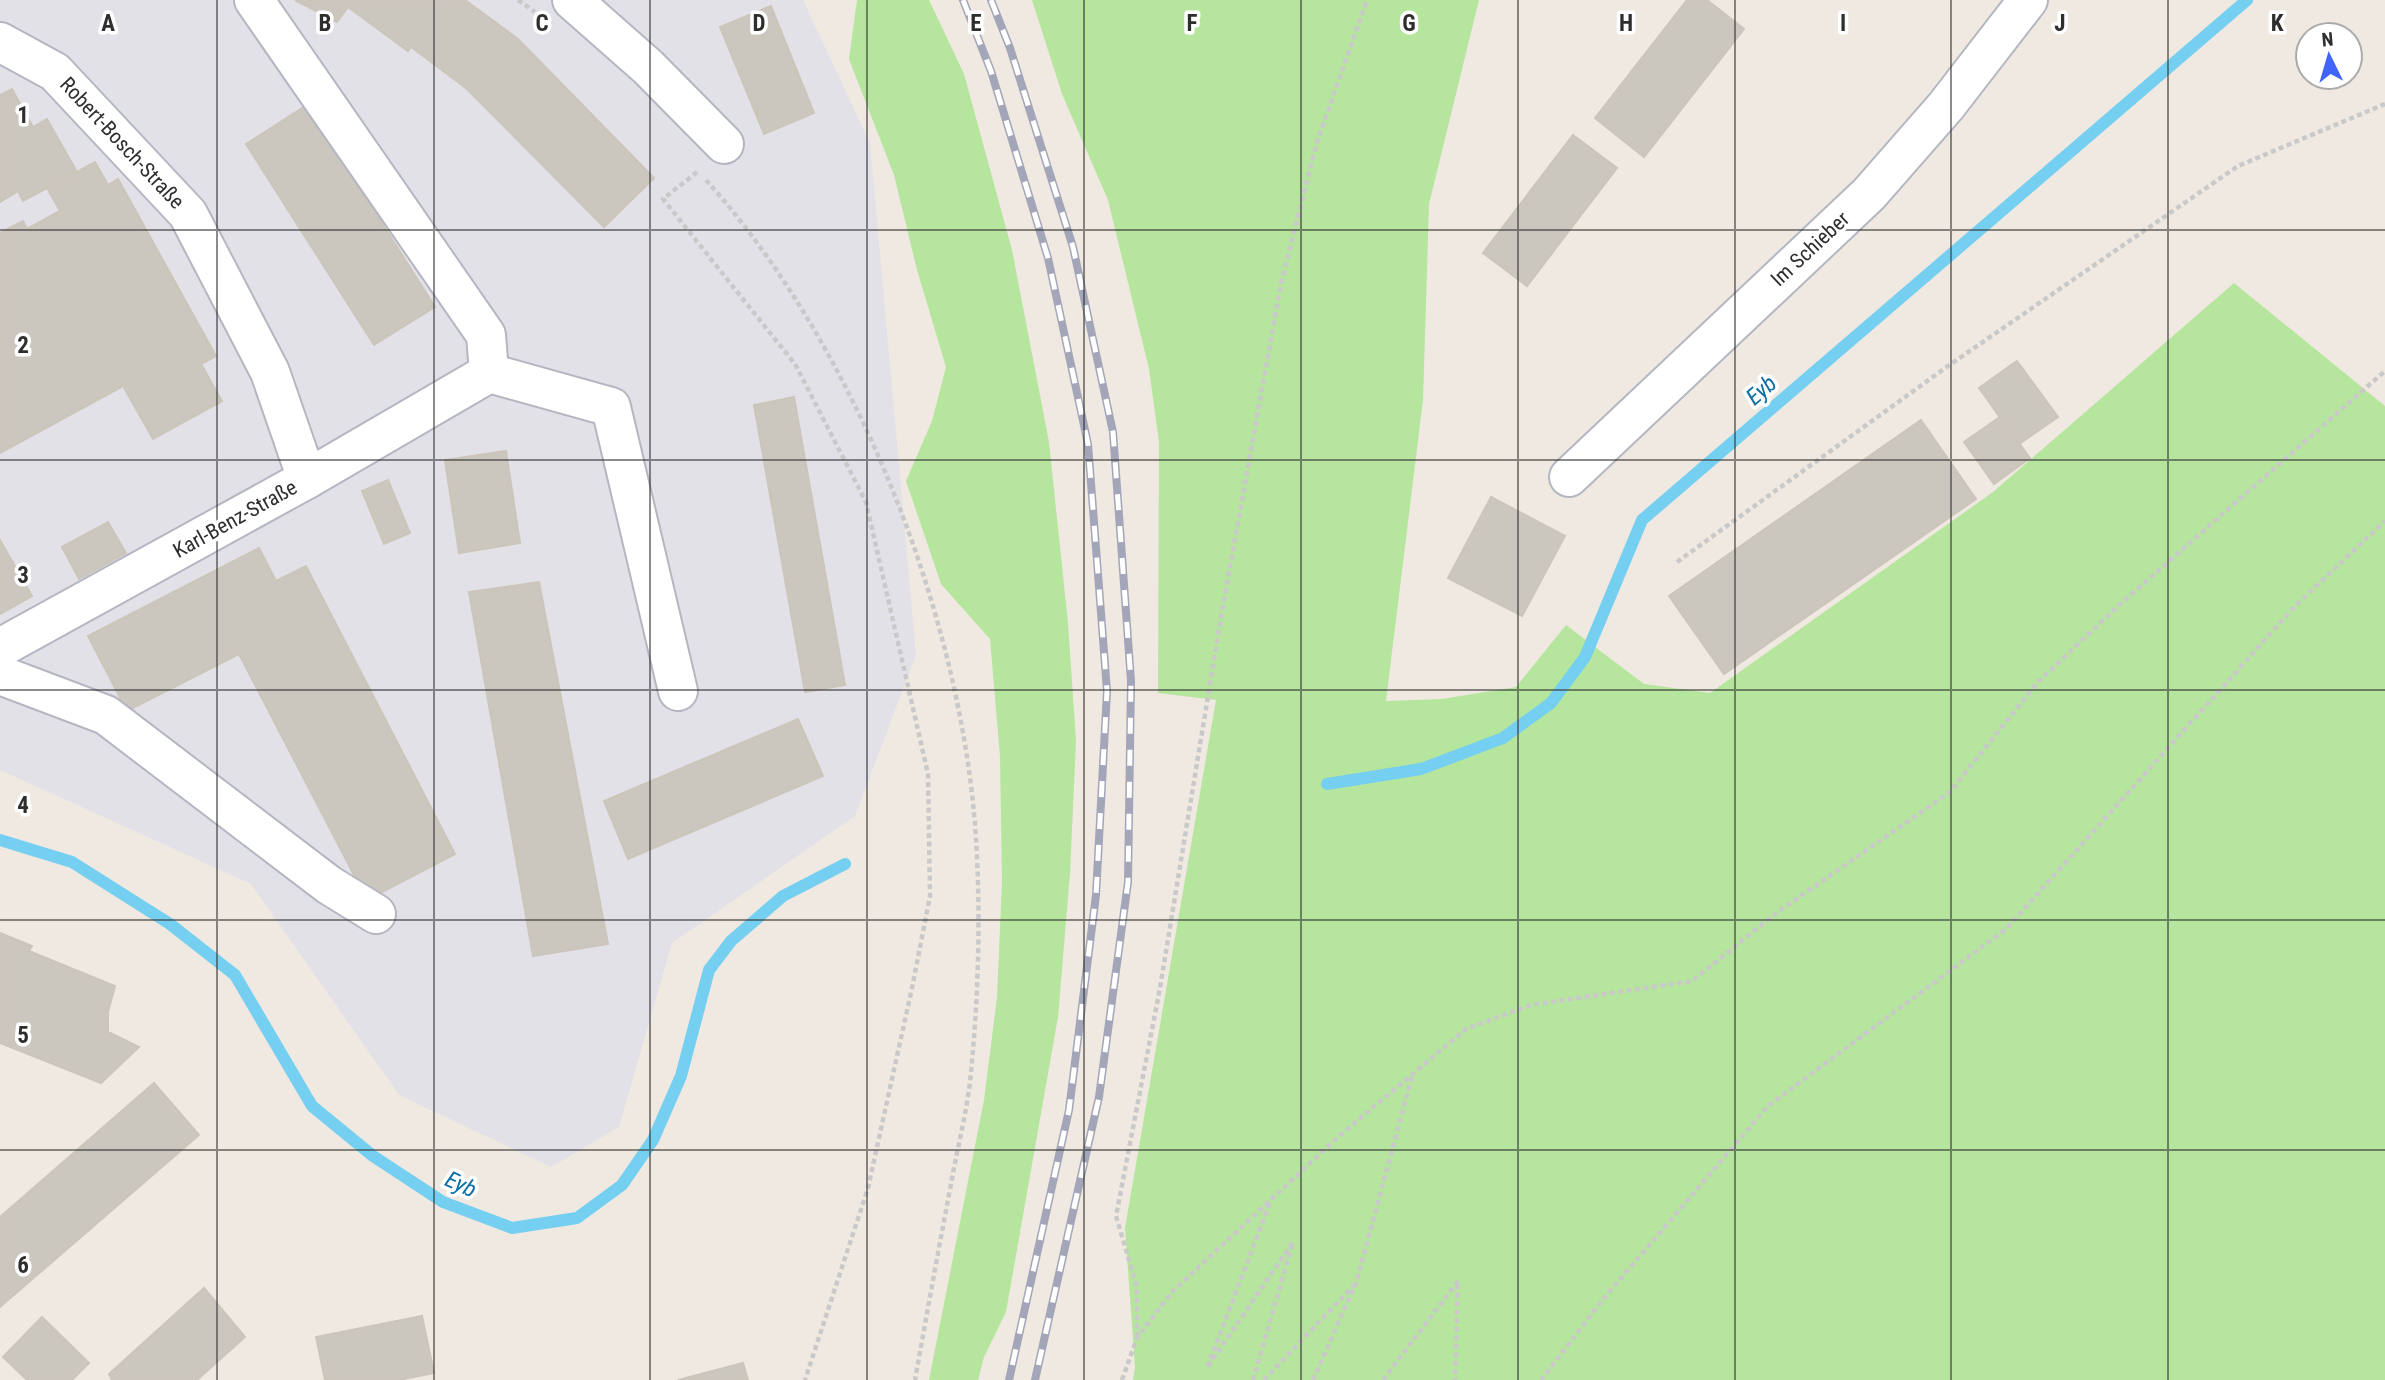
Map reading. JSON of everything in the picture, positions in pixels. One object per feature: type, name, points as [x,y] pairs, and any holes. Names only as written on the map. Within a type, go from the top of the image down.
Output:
[{"type":"street","points":[[254,0],[486,335],[489,373]]},
{"type":"street","name":"Im Schieber","points":[[1569,477],[1868,194],[1946,106],[2028,0]]},
{"type":"street","points":[[558,9],[648,67],[724,144]]},
{"type":"street","name":"Robert-Bosch-Straße","points":[[0,42],[55,72],[188,214],[238,307]]},
{"type":"street","name":"Karl-Benz-Straße","points":[[0,648],[307,479],[270,372],[238,307]]},
{"type":"street","points":[[307,479],[489,373],[611,407],[678,691]]},
{"type":"street","points":[[0,675],[106,715],[329,885],[376,914]]},
{"type":"path","points":[[518,0],[558,9]]},
{"type":"path","points":[[1137,1338],[1137,1287],[1116,1216],[1160,988],[1222,611],[1281,283],[1317,142],[1367,0]]},
{"type":"path","points":[[1677,562],[1948,366],[2238,166],[2385,104]]},
{"type":"path","points":[[724,144],[698,171],[663,199],[795,364],[866,502],[928,774],[930,896],[915,975],[868,1188],[805,1380]]},
{"type":"path","points":[[689,162],[762,248],[818,337],[862,423],[899,510],[936,618],[960,720],[975,823],[978,908],[971,1074],[915,1380]]},
{"type":"path","points":[[1122,1380],[1137,1338],[1172,1292],[1271,1199],[1466,1029],[1531,1005],[1692,981],[1779,911],[1950,792],[2037,683],[2117,607],[2385,371]]},
{"type":"path","points":[[1541,1380],[1604,1297],[1768,1106],[2007,929],[2296,605],[2385,522]]},
{"type":"path","points":[[1313,1380],[1356,1283],[1413,1073]]},
{"type":"path","points":[[1253,1380],[1293,1242],[1208,1368],[1271,1199]]},
{"type":"path","points":[[1382,1380],[1458,1280],[1455,1380]]},
{"type":"path","points":[[1264,1380],[1356,1283]]},
{"type":"shaded area","points":[[0,0],[803,0],[870,143],[916,655],[855,816],[672,943],[619,1127],[551,1167],[399,1095],[251,884],[0,770]]},
{"type":"green space","points":[[857,0],[929,0],[964,74],[1012,250],[1049,442],[1068,623],[1076,741],[1070,873],[1058,1017],[1006,1312],[984,1357],[978,1380],[929,1380],[984,1100],[997,998],[1002,881],[1000,756],[990,639],[941,584],[906,481],[932,421],[946,367],[917,270],[894,175],[849,59]]},
{"type":"green space","points":[[1032,0],[1479,0],[1429,204],[1423,400],[1386,701],[1442,699],[1516,687],[1566,625],[1644,684],[1710,693],[1993,492],[2234,283],[2385,406],[2385,1380],[1133,1380],[1135,1367],[1125,1228],[1216,700],[1158,693],[1159,442],[1149,369],[1108,200],[1062,94]]},
{"type":"building","points":[[295,0],[353,0],[337,22]]},
{"type":"building","points":[[353,0],[465,0],[518,39],[654,178],[604,227],[467,89],[411,47],[408,51],[348,7]]},
{"type":"building","points":[[1687,0],[1707,0],[1744,29],[1644,157],[1595,118]]},
{"type":"building","points":[[771,6],[814,113],[764,134],[720,27]]},
{"type":"building","points":[[12,89],[33,127],[47,119],[77,172],[23,201],[18,191],[0,202],[0,95]]},
{"type":"building","points":[[307,105],[435,307],[374,345],[246,144]]},
{"type":"building","points":[[1573,135],[1617,168],[1527,286],[1483,253]]},
{"type":"building","points":[[95,162],[108,185],[118,179],[216,356],[201,364],[222,401],[153,439],[123,386],[0,453],[0,233],[23,221],[27,229],[60,211],[47,188]]},
{"type":"building","points":[[2017,361],[2058,417],[2019,444],[1979,388]]},
{"type":"building","points":[[794,397],[845,685],[805,692],[754,405]]},
{"type":"building","points":[[2000,417],[2030,458],[1994,484],[1964,442]]},
{"type":"building","points":[[1921,420],[1976,499],[1724,674],[1669,596]]},
{"type":"building","points":[[506,451],[520,543],[459,553],[445,460]]},
{"type":"building","points":[[388,480],[410,533],[384,544],[362,491]]},
{"type":"building","points":[[1491,497],[1565,536],[1522,616],[1448,578]]},
{"type":"building","points":[[108,522],[126,553],[79,579],[62,547]]},
{"type":"building","points":[[0,540],[32,596],[0,614]]},
{"type":"building","points":[[259,548],[276,581],[306,566],[455,854],[367,900],[239,654],[127,711],[88,636]]},
{"type":"building","points":[[539,582],[608,944],[533,956],[469,592]]},
{"type":"building","points":[[798,719],[823,776],[628,859],[604,801]]},
{"type":"building","points":[[0,933],[32,946],[29,951],[115,986],[108,1012],[108,1032],[139,1047],[101,1083],[0,1043]]},
{"type":"building","points":[[154,1083],[199,1135],[0,1307],[0,1217]]},
{"type":"building","points":[[204,1288],[245,1337],[197,1380],[112,1380],[109,1374]]},
{"type":"building","points":[[422,1316],[434,1373],[399,1380],[325,1380],[316,1337]]},
{"type":"building","points":[[42,1317],[89,1363],[72,1380],[27,1380],[3,1357]]},
{"type":"building","points":[[743,1363],[748,1380],[678,1380]]},
{"type":"waterway","name":"Eyb","points":[[1327,784],[1421,769],[1503,738],[1551,703],[1585,657],[1642,520],[2247,0]]},
{"type":"waterway","name":"Eyb","points":[[0,840],[72,862],[170,924],[235,975],[312,1106],[373,1156],[443,1202],[512,1228],[577,1218],[622,1185],[653,1140],[681,1076],[709,970],[731,941],[783,896],[845,864]]},
{"type":"railway","points":[[963,0],[991,71],[1048,258],[1088,444],[1107,691],[1096,895],[1069,1110],[1009,1380]]},
{"type":"railway","points":[[991,0],[1010,48],[1073,247],[1113,432],[1131,681],[1128,882],[1099,1097],[1035,1380]]}]
